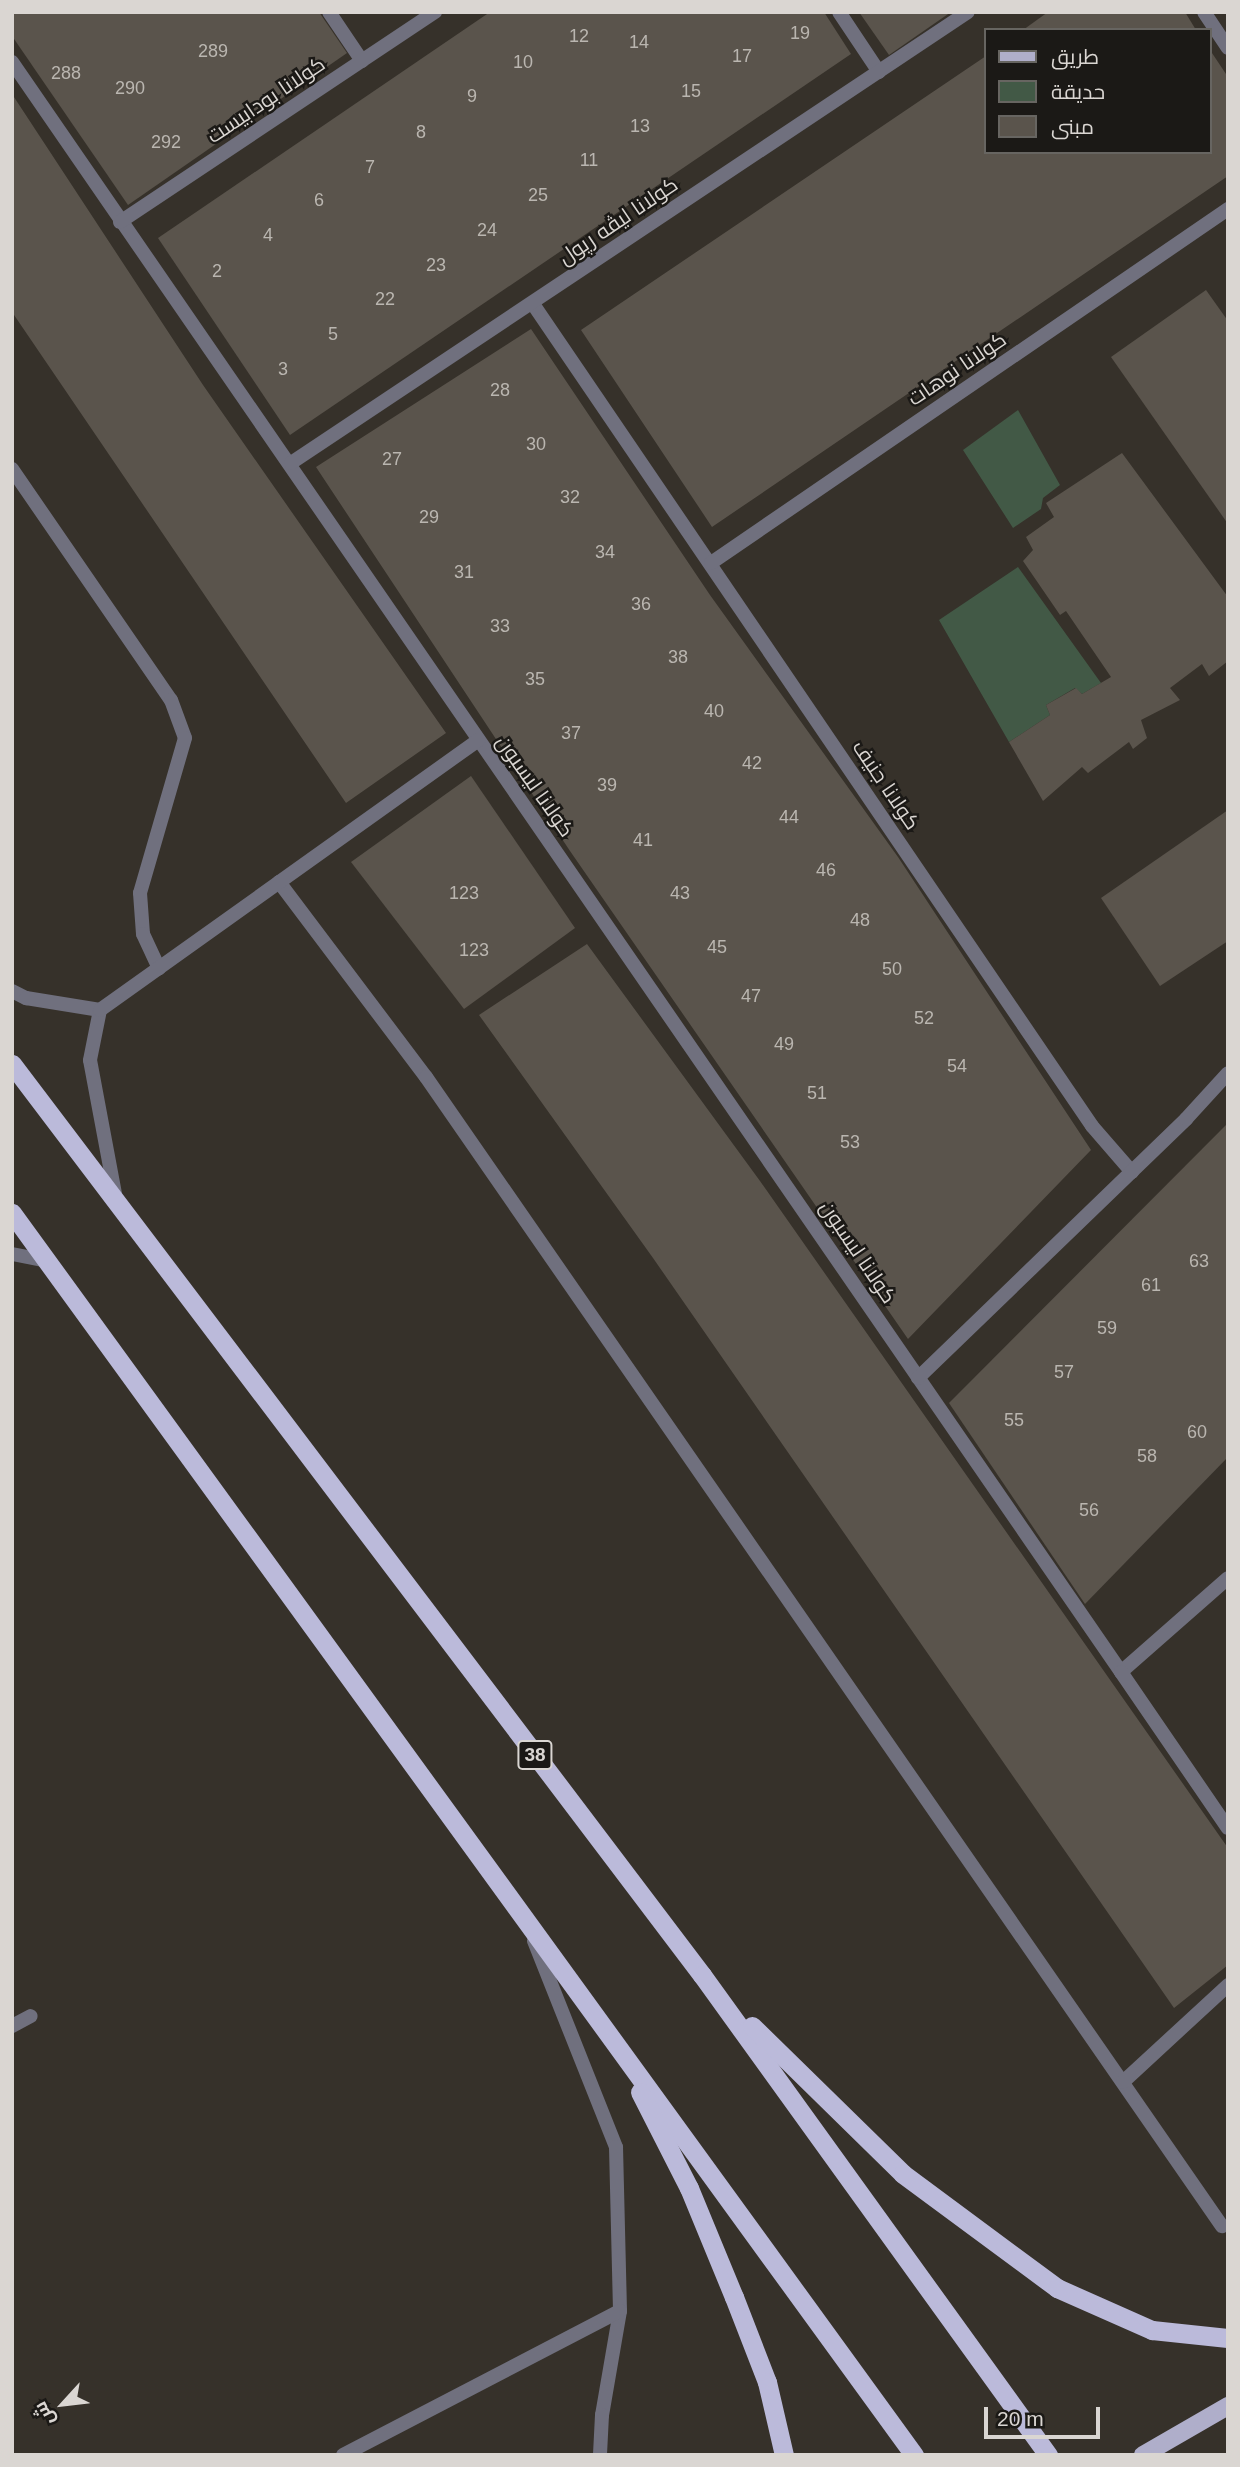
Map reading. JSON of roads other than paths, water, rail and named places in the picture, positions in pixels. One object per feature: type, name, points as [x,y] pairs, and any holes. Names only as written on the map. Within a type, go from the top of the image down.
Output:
[{"type":"highway","name":"38","points":[[12,1064],[702,1975],[1048,2455]]},
{"type":"highway","points":[[12,1213],[914,2455]]},
{"type":"highway","points":[[702,1975],[903,2174],[1057,2288],[1152,2330],[1228,2338]]},
{"type":"highway","points":[[613,2038],[689,2188],[734,2297],[767,2382],[784,2455]]},
{"type":"main road","points":[[1143,2455],[1228,2406]]},
{"type":"street","points":[[329,12],[362,61]]},
{"type":"street","name":"كولانا بودابيست","points":[[120,222],[435,12]]},
{"type":"street","points":[[839,12],[879,72]]},
{"type":"street","name":"كولانا ليڤه رپول","points":[[290,463],[533,304],[968,12]]},
{"type":"street","points":[[1203,12],[1228,48]]},
{"type":"street","name":"كولانا ليسبون","points":[[12,62],[1228,1828]]},
{"type":"street","name":"كولانا نوهات","points":[[711,563],[1228,209]]},
{"type":"street","name":"كولانا جنيف","points":[[533,304],[1092,1126],[1132,1172]]},
{"type":"street","points":[[12,469],[172,700],[185,738],[140,892],[143,934],[159,968]]},
{"type":"street","points":[[117,1205],[90,1060],[100,1010],[478,740]]},
{"type":"street","points":[[279,882],[426,1077],[1223,2226]]},
{"type":"street","points":[[12,991],[26,998],[100,1010]]},
{"type":"street","points":[[918,1378],[1132,1172],[1228,1073]]},
{"type":"street","points":[[12,1254],[47,1261]]},
{"type":"street","points":[[1121,1672],[1227,1580]]},
{"type":"street","points":[[527,1923],[616,2147],[620,2311],[602,2415],[600,2455]]},
{"type":"street","points":[[1123,2082],[1228,1985]]},
{"type":"street","points":[[12,2026],[31,2016]]},
{"type":"street","points":[[343,2455],[620,2311]]}]
